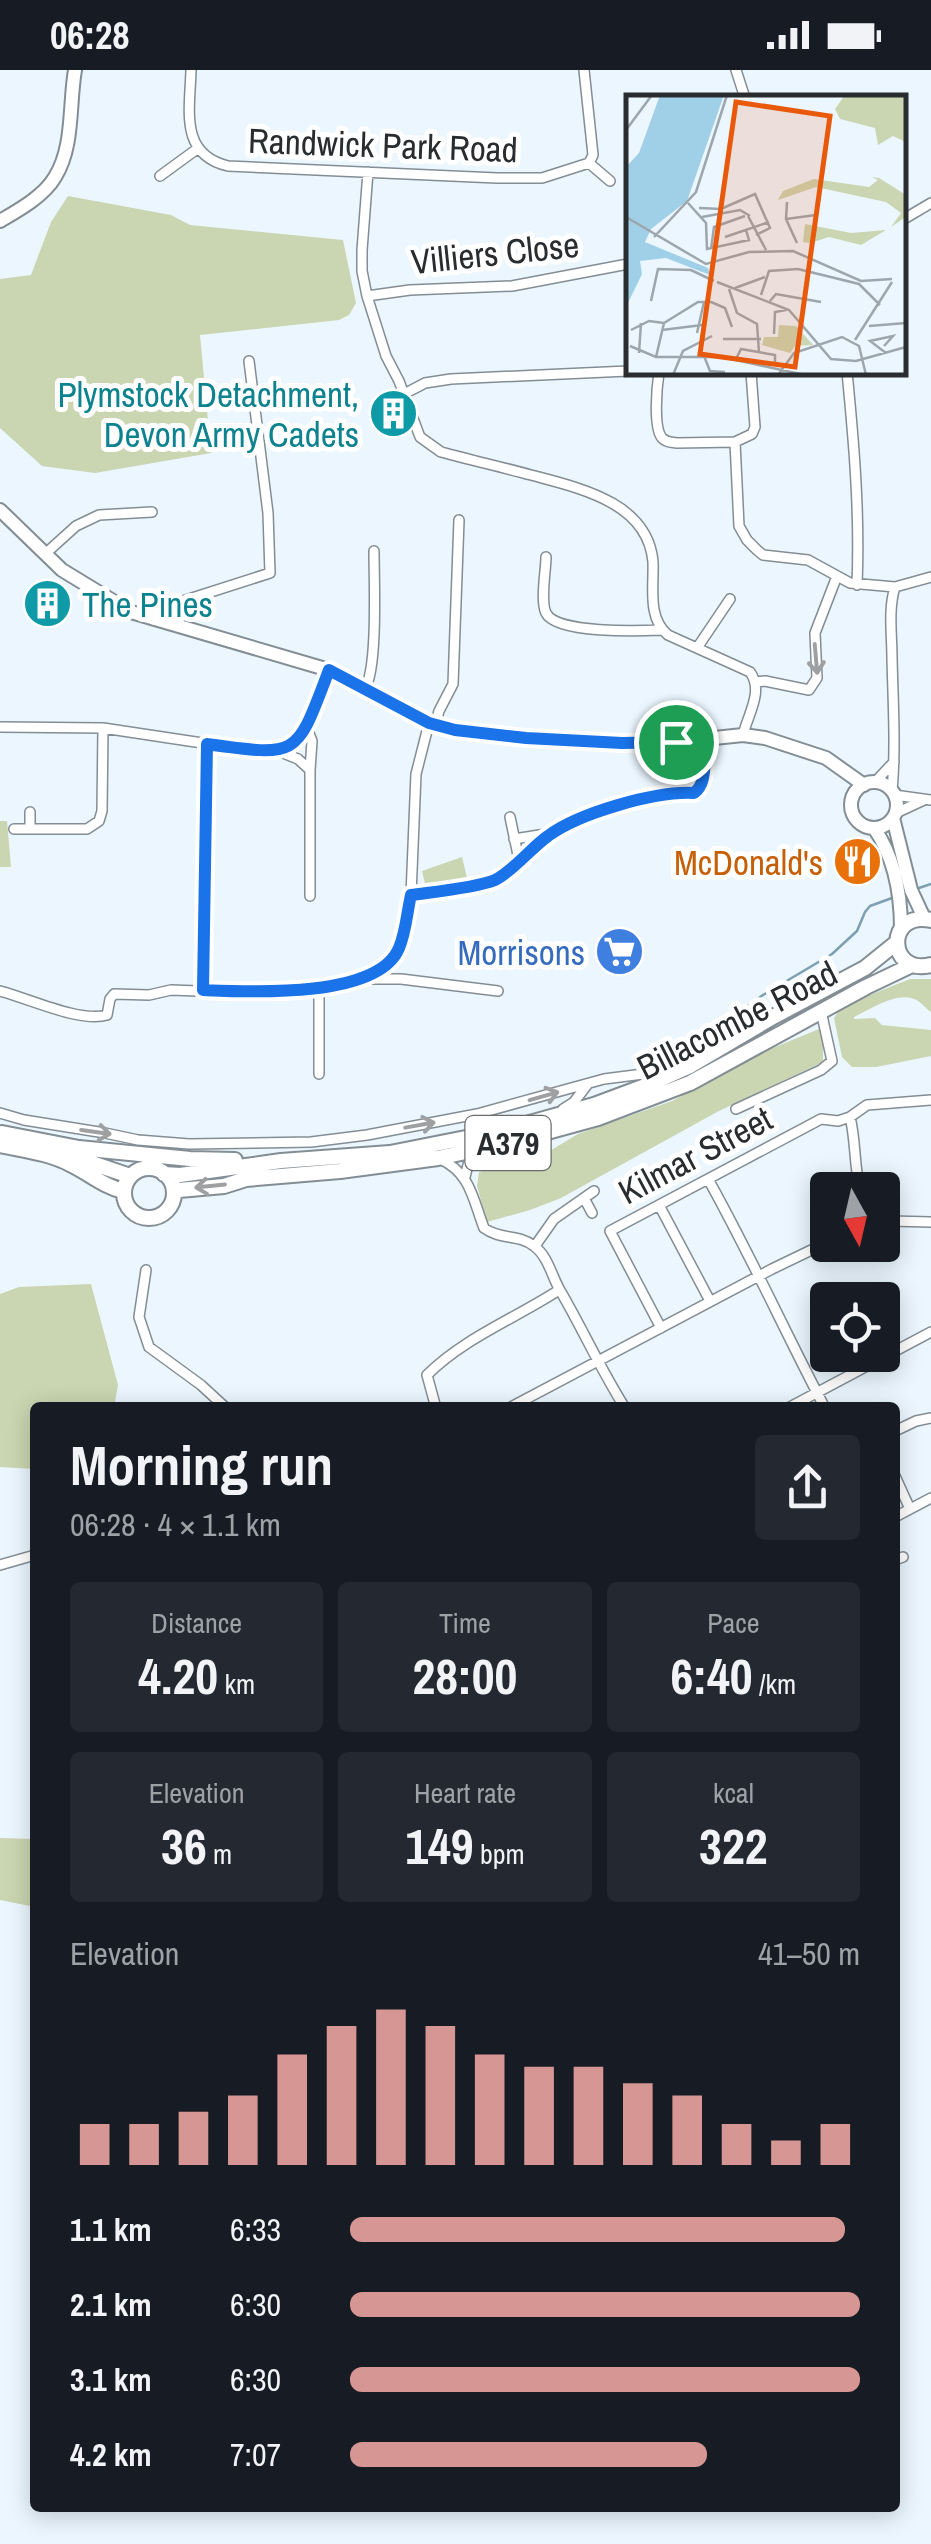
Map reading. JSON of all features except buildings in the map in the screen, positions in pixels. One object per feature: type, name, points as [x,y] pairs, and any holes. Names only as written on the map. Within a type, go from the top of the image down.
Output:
[{"type":"main road","name":"A379","points":[[898,936],[915,919],[928,919]]},
{"type":"main road","points":[[898,936],[898,952],[912,965]]},
{"type":"main road","name":"Billacombe Road","points":[[1,1137],[130,1176],[145,1168],[180,1175],[455,1141],[594,1105],[690,1066],[865,968],[898,936]]},
{"type":"main road","name":"A379","points":[[912,965],[931,964]]},
{"type":"main road","name":"Billacombe Road","points":[[1,1137],[70,1164],[105,1186],[123,1191],[132,1213],[148,1219],[163,1214],[179,1190],[438,1158],[544,1134],[646,1101],[719,1069],[753,1047],[912,965]]},
{"type":"main road","name":"Billacombe Road","points":[[1,1137],[190,1159],[281,1161]]},
{"type":"main road","points":[[164,1174],[174,1193]]},
{"type":"main road","points":[[123,1191],[130,1176]]},
{"type":"street","points":[[0,221],[24,207],[55,179],[67,146],[75,70]]},
{"type":"street","name":"Randwick Park Road","points":[[192,70],[191,129],[197,149],[213,162],[228,166],[542,178],[590,164]]},
{"type":"street","points":[[584,70],[593,155],[590,164],[610,181]]},
{"type":"street","points":[[736,70],[743,95]]},
{"type":"street","points":[[160,176],[197,149]]},
{"type":"street","points":[[368,172],[362,271],[386,356],[420,436],[441,452],[598,495],[632,518],[651,547],[653,605],[661,630],[750,672],[756,682],[743,736]]},
{"type":"street","points":[[906,218],[931,203]]},
{"type":"street","name":"Villiers Close","points":[[368,296],[410,290],[512,286],[626,264]]},
{"type":"street","points":[[153,620],[167,606],[270,573],[268,513],[250,361]]},
{"type":"street","points":[[404,394],[425,383],[450,380],[626,371]]},
{"type":"street","points":[[658,375],[657,426],[662,437],[677,443],[734,442],[752,434],[752,375]]},
{"type":"street","points":[[846,375],[856,476],[860,586]]},
{"type":"street","points":[[734,442],[739,526],[763,555],[808,560],[860,586],[895,588],[931,577]]},
{"type":"street","points":[[1,512],[62,570],[132,612],[329,670],[432,724],[526,738],[622,743],[766,738],[808,750],[893,793],[929,800]]},
{"type":"street","points":[[45,554],[76,526],[99,515],[152,512]]},
{"type":"street","points":[[0,991],[100,1018],[106,1016],[114,994],[319,988],[367,976],[385,964],[398,950],[411,895],[416,774],[432,724],[453,684],[458,520]]},
{"type":"street","points":[[365,690],[370,681],[372,653],[374,551]]},
{"type":"street","points":[[546,557],[540,572],[545,612],[551,619],[620,632],[661,630]]},
{"type":"street","points":[[756,682],[809,690],[815,685],[815,633],[837,576]]},
{"type":"street","points":[[895,588],[894,816],[911,890],[928,919]]},
{"type":"street","points":[[697,648],[730,599]]},
{"type":"street","points":[[0,727],[104,728],[262,752],[278,751],[298,740],[307,728],[329,670]]},
{"type":"street","points":[[14,829],[87,830],[99,821],[104,728]]},
{"type":"street","points":[[307,728],[312,741],[310,896]]},
{"type":"street","points":[[514,839],[550,833],[641,798],[694,793],[700,789],[705,757],[676,749],[676,742]]},
{"type":"street","points":[[203,990],[207,744]]},
{"type":"street","points":[[278,751],[298,759],[310,770]]},
{"type":"street","points":[[894,762],[853,796],[854,816],[863,826],[881,827],[894,816],[929,800]]},
{"type":"street","points":[[838,767],[853,796]]},
{"type":"street","points":[[30,812],[30,830]]},
{"type":"street","points":[[510,817],[519,860]]},
{"type":"street","points":[[874,828],[884,844],[900,897],[898,936]]},
{"type":"street","points":[[411,895],[496,880],[550,833]]},
{"type":"street","points":[[367,976],[498,991]]},
{"type":"street","points":[[318,1074],[319,988]]},
{"type":"street","points":[[736,1109],[821,1070],[832,1061],[821,1011]]},
{"type":"street","name":"Billacombe Road","points":[[0,1113],[138,1140],[190,1144],[311,1142],[477,1114],[604,1079],[651,1073],[711,1052]]},
{"type":"street","name":"Billacombe Road","points":[[548,1119],[574,1102],[588,1084]]},
{"type":"street","name":"Kilmar Street","points":[[661,1328],[610,1231],[821,1119],[838,1121],[867,1105],[931,1100]]},
{"type":"street","points":[[850,1117],[856,1172]]},
{"type":"street","points":[[464,1177],[469,1161],[482,1148]]},
{"type":"street","points":[[438,1158],[464,1177],[484,1228],[535,1246],[595,1362],[621,1402]]},
{"type":"street","points":[[708,1179],[822,1402]]},
{"type":"street","points":[[535,1246],[554,1219],[594,1191]]},
{"type":"street","points":[[584,1198],[592,1213]]},
{"type":"street","points":[[658,1205],[710,1302]]},
{"type":"street","points":[[900,1222],[931,1222]]},
{"type":"street","points":[[529,1402],[595,1362],[810,1251]]},
{"type":"street","points":[[146,1270],[139,1317],[149,1347],[219,1402]]},
{"type":"street","points":[[434,1402],[427,1374],[447,1355],[559,1290]]},
{"type":"street","points":[[799,1402],[931,1332]]},
{"type":"street","points":[[900,1429],[931,1418]]},
{"type":"street","points":[[900,1487],[910,1509]]},
{"type":"street","points":[[900,1514],[931,1498]]},
{"type":"street","points":[[0,1565],[30,1557]]},
{"type":"green space","points":[[68,196],[171,215],[190,225],[343,240],[356,303],[349,315],[339,320],[200,335],[211,453],[95,473],[42,466],[0,428],[0,279],[31,275],[51,222]]},
{"type":"green space","points":[[0,821],[7,821],[11,867],[0,867]]},
{"type":"green space","points":[[462,857],[468,882],[426,888],[422,871]]},
{"type":"green space","points":[[910,979],[931,979],[931,1012],[918,1001],[903,997],[877,1005],[854,1019],[875,1018],[882,1025],[931,1030],[931,1056],[876,1067],[852,1067],[842,1057],[834,1018],[842,1006]]},
{"type":"green space","points":[[819,1029],[823,1062],[717,1112],[561,1198],[487,1222],[477,1186],[479,1172],[548,1152],[578,1134],[672,1101],[768,1050]]},
{"type":"green space","points":[[91,1284],[118,1385],[115,1402],[30,1402],[30,1469],[0,1467],[0,1294],[19,1287]]},
{"type":"green space","points":[[0,1838],[30,1839],[30,1906],[0,1900]]},
{"type":"waterway","points":[[919,888],[931,884]]},
{"type":"waterway","points":[[717,1024],[832,954],[857,931],[870,906],[892,898]]},
{"type":"place","name":"Plymstock Detachment, Devon Army Cadets","points":[[394,414]]},
{"type":"place","name":"The Pines","points":[[47,604]]},
{"type":"place","name":"McDonald's","points":[[858,862]]},
{"type":"place","name":"Morrisons","points":[[620,952]]},
{"type":"route","points":[[329,670],[429,723],[455,730],[526,738],[676,742],[676,749],[705,757],[700,789],[694,793],[641,798],[550,833],[496,880],[411,895],[398,950],[367,976],[292,991],[203,990],[207,744],[262,752],[289,746],[307,728],[329,670]]}]
